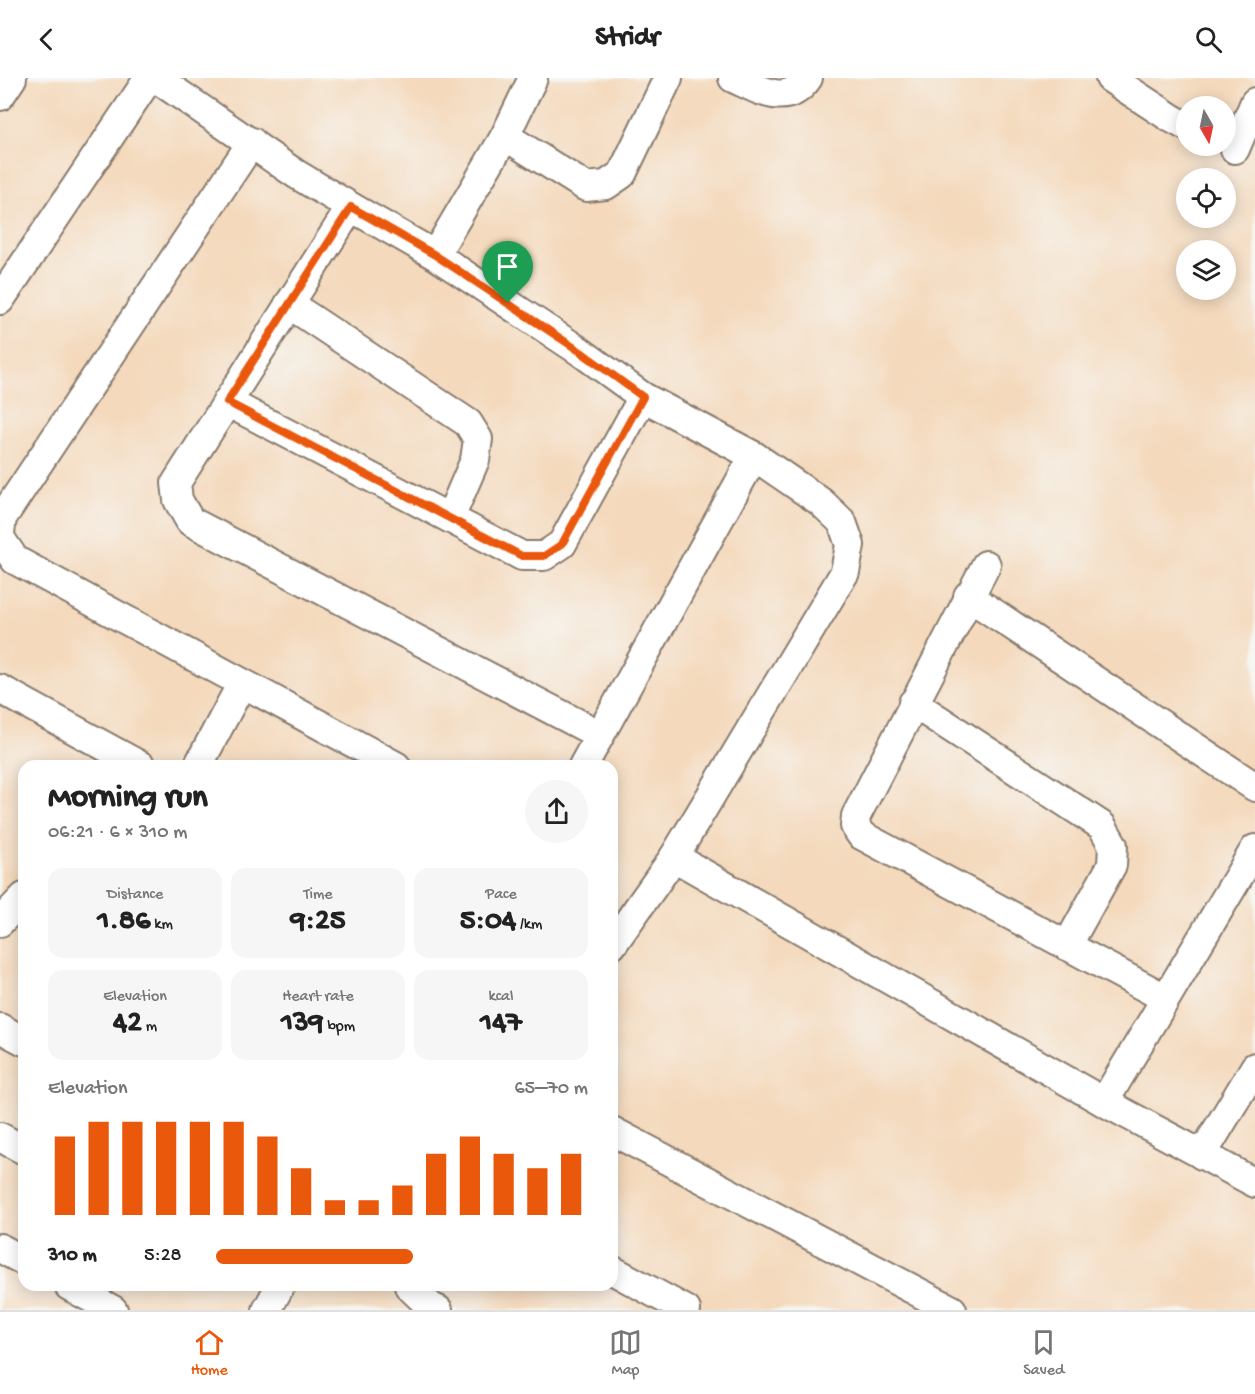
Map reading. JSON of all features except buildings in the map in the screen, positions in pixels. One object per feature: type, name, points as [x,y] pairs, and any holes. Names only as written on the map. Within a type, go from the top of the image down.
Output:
[{"type":"street","points":[[0,96],[12,78]]},
{"type":"street","points":[[0,300],[149,78]]},
{"type":"street","points":[[156,78],[296,174],[435,255],[581,352],[643,397],[754,456],[821,502],[843,522],[850,546],[845,572],[674,857],[618,936]]},
{"type":"street","points":[[435,255],[505,136],[533,78]]},
{"type":"street","points":[[505,136],[586,188],[606,185],[622,174],[668,78]]},
{"type":"street","points":[[733,78],[775,96],[791,93],[808,78]]},
{"type":"street","points":[[1110,78],[1176,121]]},
{"type":"street","points":[[1238,151],[1255,102]]},
{"type":"street","points":[[0,533],[2,518],[252,142]]},
{"type":"street","points":[[351,207],[176,483],[177,500],[190,521],[600,735]]},
{"type":"street","points":[[289,304],[468,423],[478,439],[475,460],[450,519]]},
{"type":"street","points":[[227,402],[522,556],[544,556],[562,544],[643,397]]},
{"type":"street","points":[[586,760],[754,456]]},
{"type":"street","points":[[0,538],[15,560],[385,760]]},
{"type":"street","points":[[986,564],[856,816],[855,826],[861,835],[1166,998]]},
{"type":"street","points":[[968,596],[1255,787]]},
{"type":"street","points":[[201,760],[242,683]]},
{"type":"street","points":[[0,689],[130,760]]},
{"type":"street","points":[[913,703],[1102,826],[1113,845],[1112,865],[1068,946]]},
{"type":"street","points":[[1104,1102],[1255,849]]},
{"type":"street","points":[[674,857],[1104,1102],[1255,1183]]},
{"type":"street","points":[[9,924],[18,908]]},
{"type":"street","points":[[0,1028],[18,1038]]},
{"type":"street","points":[[1202,1155],[1255,1067]]},
{"type":"street","points":[[618,1134],[952,1310]]},
{"type":"street","points":[[0,1137],[18,1147]]},
{"type":"street","points":[[0,1248],[18,1258]]},
{"type":"street","points":[[618,1273],[686,1310]]},
{"type":"street","points":[[414,1291],[431,1307],[438,1310]]},
{"type":"street","points":[[68,1294],[113,1310]]},
{"type":"route","points":[[351,207],[435,255],[508,303],[643,397],[562,544],[544,556],[522,556],[227,402],[351,207]]}]
